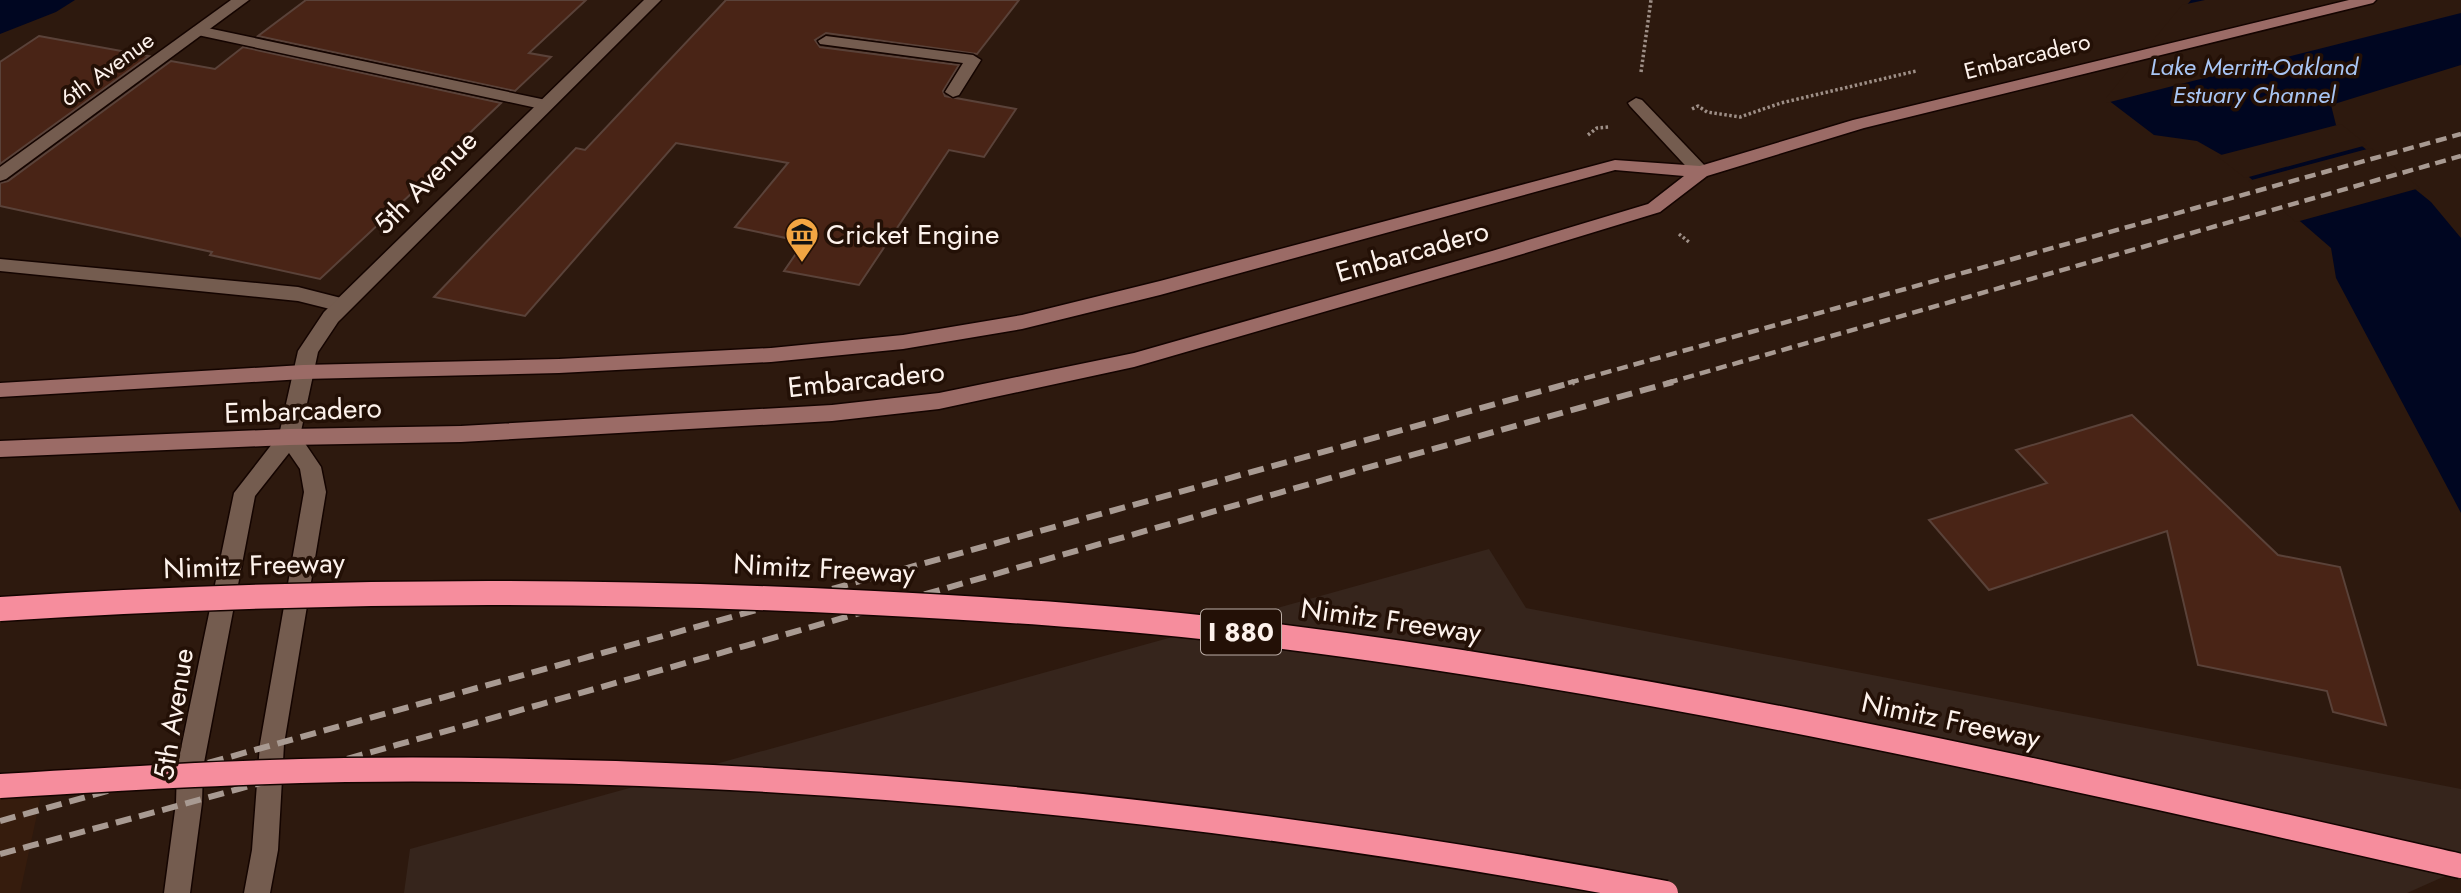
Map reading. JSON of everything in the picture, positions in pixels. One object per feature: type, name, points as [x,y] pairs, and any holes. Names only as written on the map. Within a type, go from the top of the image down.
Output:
[{"type":"highway","name":"Nimitz Freeway","points":[[0,610],[150,600],[410,590],[598,591],[790,597],[1045,613],[1169,624],[1328,642],[1469,662],[1737,708],[2054,774],[2461,866]]},
{"type":"highway","points":[[0,786],[294,771],[433,770],[579,772],[866,786],[1022,798],[1300,830],[1449,853],[1666,893]]},
{"type":"main road","name":"Embarcadero","points":[[0,449],[289,437],[461,434],[832,413],[939,401],[1134,360],[1499,255],[1654,208],[1701,172],[1859,124],[2368,0]]},
{"type":"main road","name":"Embarcadero","points":[[0,390],[303,372],[559,366],[771,355],[903,342],[1022,322],[1135,294],[1615,165],[1701,172]]},
{"type":"street","name":"6th Avenue","points":[[0,175],[241,0]]},
{"type":"street","name":"5th Avenue","points":[[177,893],[189,803],[190,768],[245,493],[289,437],[308,352],[342,305],[653,0]]},
{"type":"street","points":[[198,31],[546,105]]},
{"type":"street","points":[[826,41],[973,60],[953,92]]},
{"type":"street","points":[[1636,103],[1701,172]]},
{"type":"street","points":[[0,265],[298,294],[342,305]]},
{"type":"street","points":[[257,893],[265,850],[272,744],[315,492],[310,467],[289,437]]},
{"type":"path","points":[[1636,103],[1651,0]]},
{"type":"path","points":[[1690,110],[1698,106],[1707,112],[1740,117],[1781,103],[1924,69]]},
{"type":"path","points":[[1677,233],[1689,242]]},
{"type":"shaded area","points":[[1489,549],[1526,608],[2461,789],[2461,869],[2407,893],[404,893],[410,849]]},
{"type":"shaded area","points":[[46,773],[20,893],[0,893],[0,785]]},
{"type":"water","points":[[0,0],[75,0],[56,12],[0,34]]},
{"type":"water","name":"Lake Merritt-Oakland Estuary Channel","points":[[2191,0],[2461,0],[2461,65],[2331,105],[2336,125],[2431,202],[2461,238],[2461,513],[2336,278],[2331,248],[2227,158],[2197,141],[2154,135],[2108,100]]},
{"type":"pier","points":[[2205,0],[2461,0],[2461,13],[2106,103],[2106,98],[2182,5]]},
{"type":"pier","points":[[2341,124],[2367,145],[2245,178],[2217,156]]},
{"type":"pier","points":[[2371,148],[2420,188],[2296,222],[2248,181]]},
{"type":"building","points":[[306,0],[586,0],[529,53],[551,57],[515,91],[258,36]]},
{"type":"building","points":[[726,0],[1019,0],[977,54],[826,33],[815,40],[820,47],[959,65],[943,91],[945,96],[1016,109],[984,157],[949,150],[859,285],[784,271],[804,242],[735,227],[788,163],[676,143],[525,316],[434,297],[576,148],[585,150]]},
{"type":"building","points":[[39,36],[149,56],[0,164],[0,62]]},
{"type":"building","points":[[243,47],[501,103],[456,146],[461,147],[320,279],[210,255],[212,252],[0,206],[0,183],[8,181],[171,61],[215,69]]},
{"type":"building","points":[[2132,415],[2278,555],[2340,567],[2386,725],[2333,712],[2327,691],[2198,665],[2167,531],[1989,590],[1929,520],[2047,483],[2016,450]]},
{"type":"railway","points":[[1568,383],[2461,134]]},
{"type":"railway","points":[[1667,383],[2461,156]]},
{"type":"railway","points":[[0,821],[1574,382]]},
{"type":"railway","points":[[0,854],[419,739],[1673,382]]},
{"type":"place","name":"Cricket Engine","points":[[802,264]]}]
